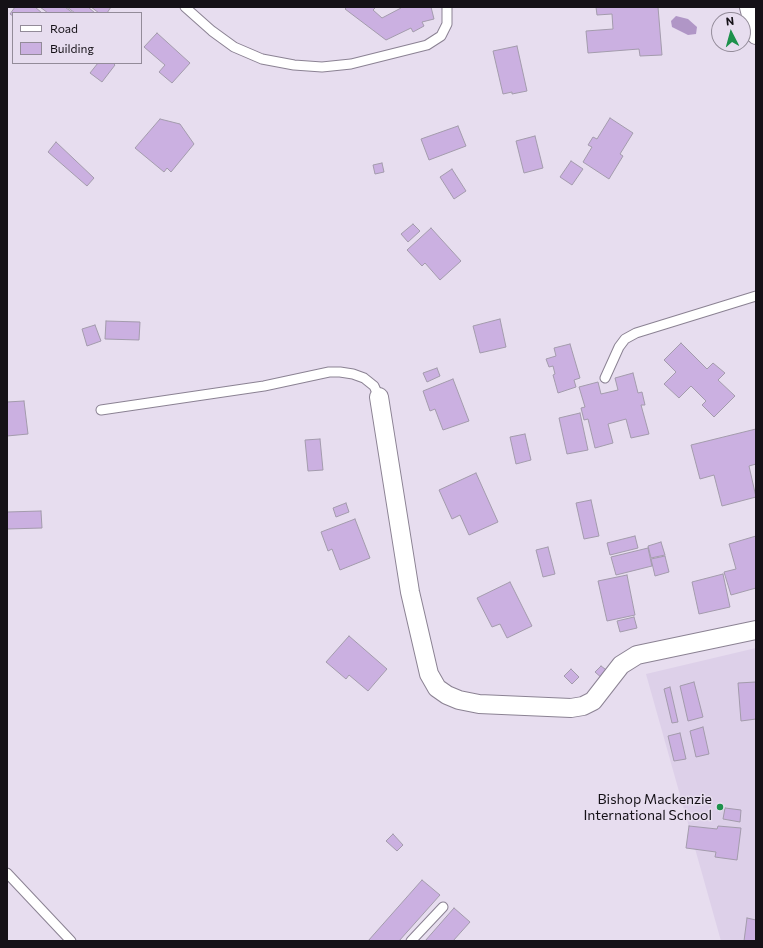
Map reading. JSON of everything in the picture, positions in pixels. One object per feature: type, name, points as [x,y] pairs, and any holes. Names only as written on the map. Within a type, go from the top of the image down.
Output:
[{"type":"street","points":[[749,7],[756,35]]},
{"type":"street","points":[[379,397],[414,607],[429,674],[438,688],[447,695],[459,700],[479,704],[571,708],[583,706],[593,701],[622,665],[638,655],[756,630]]},
{"type":"lane","points":[[185,7],[212,31],[234,47],[262,59],[294,65],[322,67],[351,64],[427,45],[441,36],[447,24],[447,7]]},
{"type":"lane","points":[[605,378],[619,347],[625,339],[636,333],[756,296]]},
{"type":"lane","points":[[101,410],[264,386],[329,372],[353,374],[364,378],[374,386],[379,397]]},
{"type":"lane","points":[[7,873],[71,941]]},
{"type":"lane","points":[[411,941],[443,907]]},
{"type":"shaded area","points":[[676,16],[688,19],[697,27],[696,34],[688,35],[672,27],[671,21]]},
{"type":"shaded area","name":"Bishop Mackenzie International School","points":[[756,648],[756,941],[721,941],[646,674]]},
{"type":"building","points":[[15,7],[35,7],[41,12],[12,12],[12,15],[10,14]]},
{"type":"building","points":[[40,7],[65,7],[72,12],[47,12]]},
{"type":"building","points":[[67,7],[88,7],[94,12],[74,12]]},
{"type":"building","points":[[91,7],[111,7],[108,12],[98,12]]},
{"type":"building","points":[[347,7],[376,7],[373,10],[382,18],[401,8],[400,7],[431,7],[434,19],[422,22],[424,26],[413,32],[411,28],[386,40],[345,9]]},
{"type":"building","points":[[596,7],[658,7],[662,55],[640,56],[639,49],[588,53],[586,31],[613,29],[612,14],[597,15]]},
{"type":"building","points":[[157,33],[190,63],[172,83],[159,72],[165,65],[144,47]]},
{"type":"building","points":[[517,46],[527,91],[503,94],[493,51]]},
{"type":"building","points":[[97,64],[115,65],[102,82],[90,73]]},
{"type":"building","points":[[610,118],[633,133],[620,154],[623,156],[609,179],[583,162],[592,147],[588,145],[593,137],[597,139]]},
{"type":"building","points":[[160,119],[180,124],[194,144],[171,172],[167,168],[164,172],[135,148]]},
{"type":"building","points":[[458,126],[466,146],[429,160],[421,139]]},
{"type":"building","points":[[535,136],[543,168],[524,173],[516,141]]},
{"type":"building","points":[[56,142],[94,178],[87,186],[48,152]]},
{"type":"building","points":[[571,161],[583,169],[572,185],[560,177]]},
{"type":"building","points":[[382,163],[384,172],[375,174],[373,165]]},
{"type":"building","points":[[452,169],[466,191],[454,199],[440,177]]},
{"type":"building","points":[[413,224],[420,231],[408,242],[401,234]]},
{"type":"building","points":[[431,228],[461,261],[440,280],[425,263],[422,266],[407,250]]},
{"type":"building","points":[[500,319],[506,347],[480,353],[473,326]]},
{"type":"building","points":[[106,321],[140,322],[139,340],[105,339]]},
{"type":"building","points":[[95,325],[101,341],[87,346],[82,329]]},
{"type":"building","points":[[681,343],[707,369],[713,363],[725,373],[718,380],[735,396],[714,417],[702,405],[706,401],[691,386],[679,398],[664,384],[676,372],[664,360]]},
{"type":"building","points":[[570,344],[580,378],[574,380],[576,387],[558,393],[553,375],[555,374],[553,366],[549,367],[546,359],[556,356],[554,348]]},
{"type":"building","points":[[437,368],[440,376],[427,382],[423,373]]},
{"type":"building","points":[[633,373],[638,393],[642,392],[645,405],[641,405],[649,434],[631,438],[626,419],[608,424],[613,443],[595,448],[588,419],[584,420],[581,408],[585,407],[579,387],[598,382],[601,394],[618,390],[615,378]]},
{"type":"building","points":[[453,379],[469,421],[443,430],[435,409],[430,411],[423,391]]},
{"type":"building","points":[[24,401],[28,434],[7,436],[7,402]]},
{"type":"building","points":[[580,413],[588,450],[567,454],[559,418]]},
{"type":"building","points":[[756,429],[756,464],[749,466],[756,497],[722,506],[714,475],[700,479],[691,445]]},
{"type":"building","points":[[525,434],[531,460],[516,464],[510,437]]},
{"type":"building","points":[[320,439],[323,470],[308,471],[305,440]]},
{"type":"building","points":[[476,473],[498,522],[469,535],[460,515],[452,519],[439,490]]},
{"type":"building","points":[[591,500],[599,536],[584,539],[576,503]]},
{"type":"building","points":[[346,503],[349,512],[336,517],[333,508]]},
{"type":"building","points":[[41,511],[42,528],[7,529],[7,512]]},
{"type":"building","points":[[355,519],[370,558],[340,570],[332,549],[328,551],[321,532]]},
{"type":"building","points":[[635,536],[638,548],[610,555],[607,543]]},
{"type":"building","points":[[756,536],[756,588],[731,595],[724,572],[736,569],[729,544]]},
{"type":"building","points":[[661,542],[665,555],[651,558],[648,546]]},
{"type":"building","points":[[548,547],[555,574],[543,577],[536,550]]},
{"type":"building","points":[[648,548],[652,566],[616,575],[611,557]]},
{"type":"building","points":[[665,556],[669,572],[655,576],[651,559]]},
{"type":"building","points":[[723,574],[730,607],[699,614],[692,582]]},
{"type":"building","points":[[627,575],[635,615],[607,621],[598,581]]},
{"type":"building","points":[[510,582],[532,626],[507,638],[500,624],[492,627],[477,598]]},
{"type":"building","points":[[634,617],[637,628],[620,632],[617,621]]},
{"type":"building","points":[[349,636],[387,669],[368,691],[349,675],[346,679],[326,662]]},
{"type":"building","points":[[601,666],[609,672],[603,679],[595,672]]},
{"type":"building","points":[[571,669],[579,677],[572,684],[564,676]]},
{"type":"building","points":[[694,682],[703,717],[688,721],[680,686]]},
{"type":"building","points":[[756,682],[756,719],[741,721],[738,683]]},
{"type":"building","points":[[670,687],[678,722],[672,723],[664,689]]},
{"type":"building","points":[[703,727],[709,754],[696,757],[690,731]]},
{"type":"building","points":[[680,733],[686,759],[674,761],[668,736]]},
{"type":"building","points":[[725,808],[741,810],[740,822],[723,819]]},
{"type":"building","points":[[689,826],[717,829],[718,826],[741,828],[737,860],[715,857],[716,852],[686,848]]},
{"type":"building","points":[[393,834],[403,845],[397,851],[386,841]]},
{"type":"building","points":[[422,880],[440,895],[399,941],[368,941]]},
{"type":"building","points":[[454,908],[470,922],[453,941],[425,941]]},
{"type":"building","points":[[747,918],[756,920],[756,941],[744,941]]},
{"type":"place","name":"Bishop Mackenzie International School","points":[[720,807]]}]
